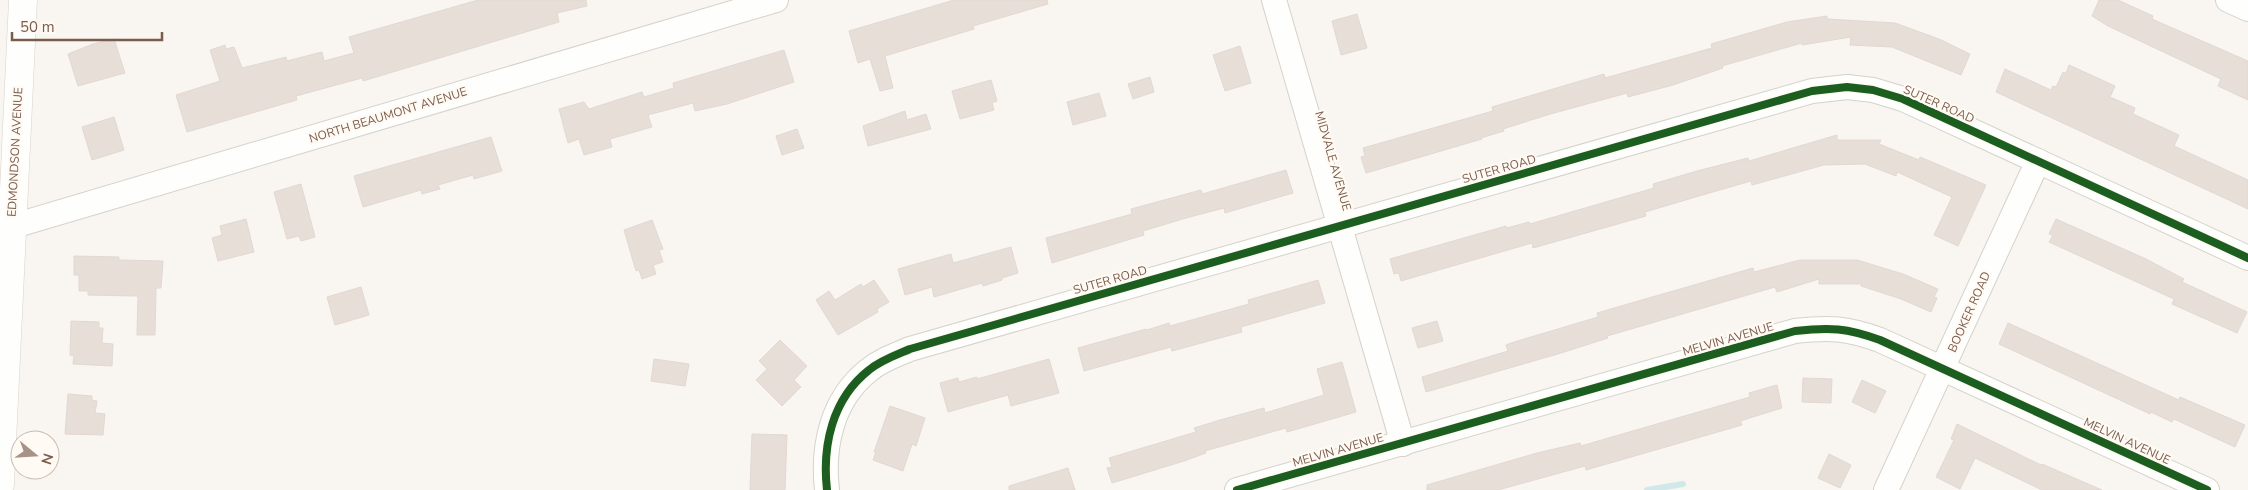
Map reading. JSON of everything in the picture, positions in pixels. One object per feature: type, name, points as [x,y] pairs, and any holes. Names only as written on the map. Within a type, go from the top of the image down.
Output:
[{"type":"main road","name":"EDMONDSON AVENUE","points":[[0,484],[6,228],[23,0]]},
{"type":"street","name":"NORTH BEAUMONT AVENUE","points":[[6,228],[776,0]]},
{"type":"street","name":"MIDVALE AVENUE","points":[[1274,0],[1403,444]]},
{"type":"street","points":[[2228,0],[2248,9]]},
{"type":"street","name":"SUTER ROAD","points":[[826,490],[826,452],[830,429],[839,406],[853,386],[868,370],[887,358],[910,349],[1812,91],[1847,87],[1873,90],[1904,99],[2248,258]]},
{"type":"street","name":"BOOKER ROAD","points":[[1886,490],[2038,160]]},
{"type":"street","name":"MELVIN AVENUE","points":[[1237,490],[1795,331],[1824,328],[1853,331],[1943,369],[2206,490]]},
{"type":"building","points":[[478,0],[586,0],[587,6],[557,13],[559,22],[363,81],[362,78],[296,96],[297,100],[187,132],[176,95],[220,81],[210,50],[225,45],[226,49],[234,47],[242,68],[286,57],[287,61],[322,52],[324,61],[354,53],[349,37]]},
{"type":"building","points":[[954,0],[1047,0],[1048,4],[973,26],[974,29],[885,56],[893,88],[880,91],[870,59],[858,63],[849,31]]},
{"type":"building","points":[[2099,0],[2118,0],[2153,16],[2152,19],[2248,61],[2248,100],[2218,86],[2221,79],[2108,26],[2092,16]]},
{"type":"building","points":[[1357,14],[1367,48],[1341,55],[1332,21]]},
{"type":"building","points":[[1827,16],[1827,19],[1895,23],[1939,39],[1970,54],[1961,75],[1892,47],[1850,45],[1851,37],[1802,45],[1802,43],[1722,66],[1723,68],[1673,85],[1628,97],[1627,93],[1547,115],[1503,129],[1504,131],[1482,139],[1366,173],[1361,157],[1365,156],[1363,148],[1493,111],[1492,107],[1604,74],[1605,78],[1712,48],[1711,44],[1787,22]]},
{"type":"building","points":[[114,39],[125,73],[78,86],[68,54],[93,44]]},
{"type":"building","points":[[1240,46],[1251,83],[1225,91],[1213,55]]},
{"type":"building","points":[[784,50],[794,82],[727,104],[695,111],[693,103],[648,115],[652,127],[610,139],[612,147],[584,155],[579,139],[568,143],[559,109],[584,102],[589,109],[642,92],[644,97],[674,88],[673,83]]},
{"type":"building","points":[[2069,65],[2115,86],[2110,97],[2135,108],[2133,114],[2179,135],[2174,146],[2248,180],[2248,209],[1996,92],[2005,69],[2051,90],[2053,86],[2056,87],[2063,72],[2066,73]]},
{"type":"building","points":[[1150,77],[1154,92],[1133,99],[1128,84]]},
{"type":"building","points":[[991,80],[997,101],[992,103],[994,110],[960,119],[952,91]]},
{"type":"building","points":[[1099,93],[1106,116],[1073,125],[1067,102]]},
{"type":"building","points":[[905,111],[907,120],[926,114],[931,129],[868,146],[863,126]]},
{"type":"building","points":[[114,117],[124,150],[92,160],[82,127]]},
{"type":"building","points":[[797,129],[804,148],[782,155],[776,136]]},
{"type":"building","points":[[1837,135],[1837,140],[1881,140],[1879,144],[1919,160],[1920,157],[1986,185],[1958,246],[1934,235],[1952,197],[1897,172],[1896,176],[1865,164],[1824,165],[1752,185],[1751,181],[1645,212],[1646,216],[1533,248],[1532,243],[1401,281],[1399,273],[1394,274],[1390,259],[1506,226],[1507,228],[1529,222],[1530,224],[1654,188],[1653,184],[1697,171],[1748,158],[1749,161]]},
{"type":"building","points":[[491,137],[502,171],[474,179],[473,175],[438,185],[440,189],[422,194],[421,190],[363,207],[354,176]]},
{"type":"building","points":[[1286,170],[1293,193],[1225,213],[1224,208],[1186,218],[1143,231],[1144,235],[1052,263],[1046,238],[1132,214],[1131,209],[1201,190],[1202,194]]},
{"type":"building","points":[[301,184],[315,237],[301,241],[299,236],[287,239],[274,192]]},
{"type":"building","points":[[246,219],[254,252],[218,261],[212,238],[222,235],[220,226]]},
{"type":"building","points":[[2056,219],[2144,258],[2184,279],[2182,282],[2247,312],[2237,333],[2172,304],[2174,299],[2049,242],[2053,235],[2049,234]]},
{"type":"building","points":[[652,220],[663,249],[659,250],[663,262],[653,265],[656,274],[642,279],[639,270],[636,271],[624,230]]},
{"type":"building","points":[[1011,247],[1018,273],[983,286],[982,283],[934,297],[932,287],[905,295],[898,269],[951,254],[953,263]]},
{"type":"building","points":[[74,256],[119,257],[119,260],[163,261],[161,288],[156,288],[155,335],[137,335],[138,296],[88,295],[88,291],[79,291],[79,275],[74,275]]},
{"type":"building","points":[[1800,260],[1857,260],[1903,274],[1938,289],[1934,297],[1937,298],[1931,312],[1901,299],[1861,286],[1862,284],[1819,284],[1819,279],[1777,292],[1775,287],[1607,336],[1608,338],[1558,354],[1426,392],[1422,377],[1508,351],[1506,345],[1511,343],[1598,317],[1597,313],[1753,268],[1754,272]]},
{"type":"building","points":[[874,280],[889,302],[877,309],[878,312],[838,335],[816,300],[829,291],[835,300],[861,284],[863,287]]},
{"type":"building","points":[[1318,280],[1325,303],[1241,327],[1242,332],[1172,351],[1171,347],[1084,371],[1078,348],[1169,323],[1170,326],[1249,304],[1248,300]]},
{"type":"building","points":[[361,287],[369,315],[335,325],[327,297]]},
{"type":"building","points":[[71,321],[99,322],[99,328],[103,328],[102,343],[113,344],[112,366],[73,364],[74,356],[70,355]]},
{"type":"building","points":[[1437,321],[1443,341],[1418,348],[1412,328]]},
{"type":"building","points":[[2008,323],[2179,400],[2180,397],[2245,425],[2235,447],[2174,419],[2172,422],[2151,412],[2150,414],[1999,344]]},
{"type":"building","points":[[780,340],[807,366],[794,380],[801,387],[782,406],[756,380],[767,369],[759,361]]},
{"type":"building","points":[[654,359],[689,364],[685,386],[651,381]]},
{"type":"building","points":[[1049,359],[1059,393],[1011,406],[1008,395],[948,412],[940,383],[958,378],[959,382],[977,377],[977,379]]},
{"type":"building","points":[[1342,362],[1356,412],[1287,432],[1286,428],[1205,451],[1206,453],[1184,461],[1112,483],[1107,468],[1112,467],[1109,458],[1196,432],[1194,428],[1220,420],[1264,408],[1265,413],[1324,395],[1317,369]]},
{"type":"building","points":[[1803,378],[1832,379],[1831,403],[1802,402]]},
{"type":"building","points":[[1862,380],[1886,391],[1875,413],[1852,402]]},
{"type":"building","points":[[1777,385],[1782,408],[1740,421],[1742,425],[1586,470],[1585,466],[1498,490],[1427,490],[1427,485],[1537,453],[1580,443],[1581,446],[1750,397],[1749,393]]},
{"type":"building","points":[[68,394],[92,396],[92,400],[97,401],[95,413],[105,414],[103,435],[65,434]]},
{"type":"building","points":[[890,406],[925,418],[916,446],[912,444],[903,471],[873,460]]},
{"type":"building","points":[[1957,424],[2041,465],[2102,490],[2042,490],[1975,458],[1960,489],[1936,477],[1954,440],[1951,439]]},
{"type":"building","points":[[752,434],[787,435],[785,490],[750,490]]},
{"type":"building","points":[[1829,454],[1851,465],[1840,488],[1818,478]]},
{"type":"building","points":[[1068,468],[1075,490],[1009,490],[1009,486]]},
{"type":"waterway","points":[[1647,490],[1683,484]]},
{"type":"cycle path","points":[[827,490],[826,457],[828,440],[832,424],[846,395],[856,382],[874,366],[910,349],[1812,91],[1847,87],[1873,90],[1903,99],[2248,258]]},
{"type":"cycle path","points":[[1237,490],[1795,331],[1818,329],[1848,331],[1880,340],[2207,490]]}]
